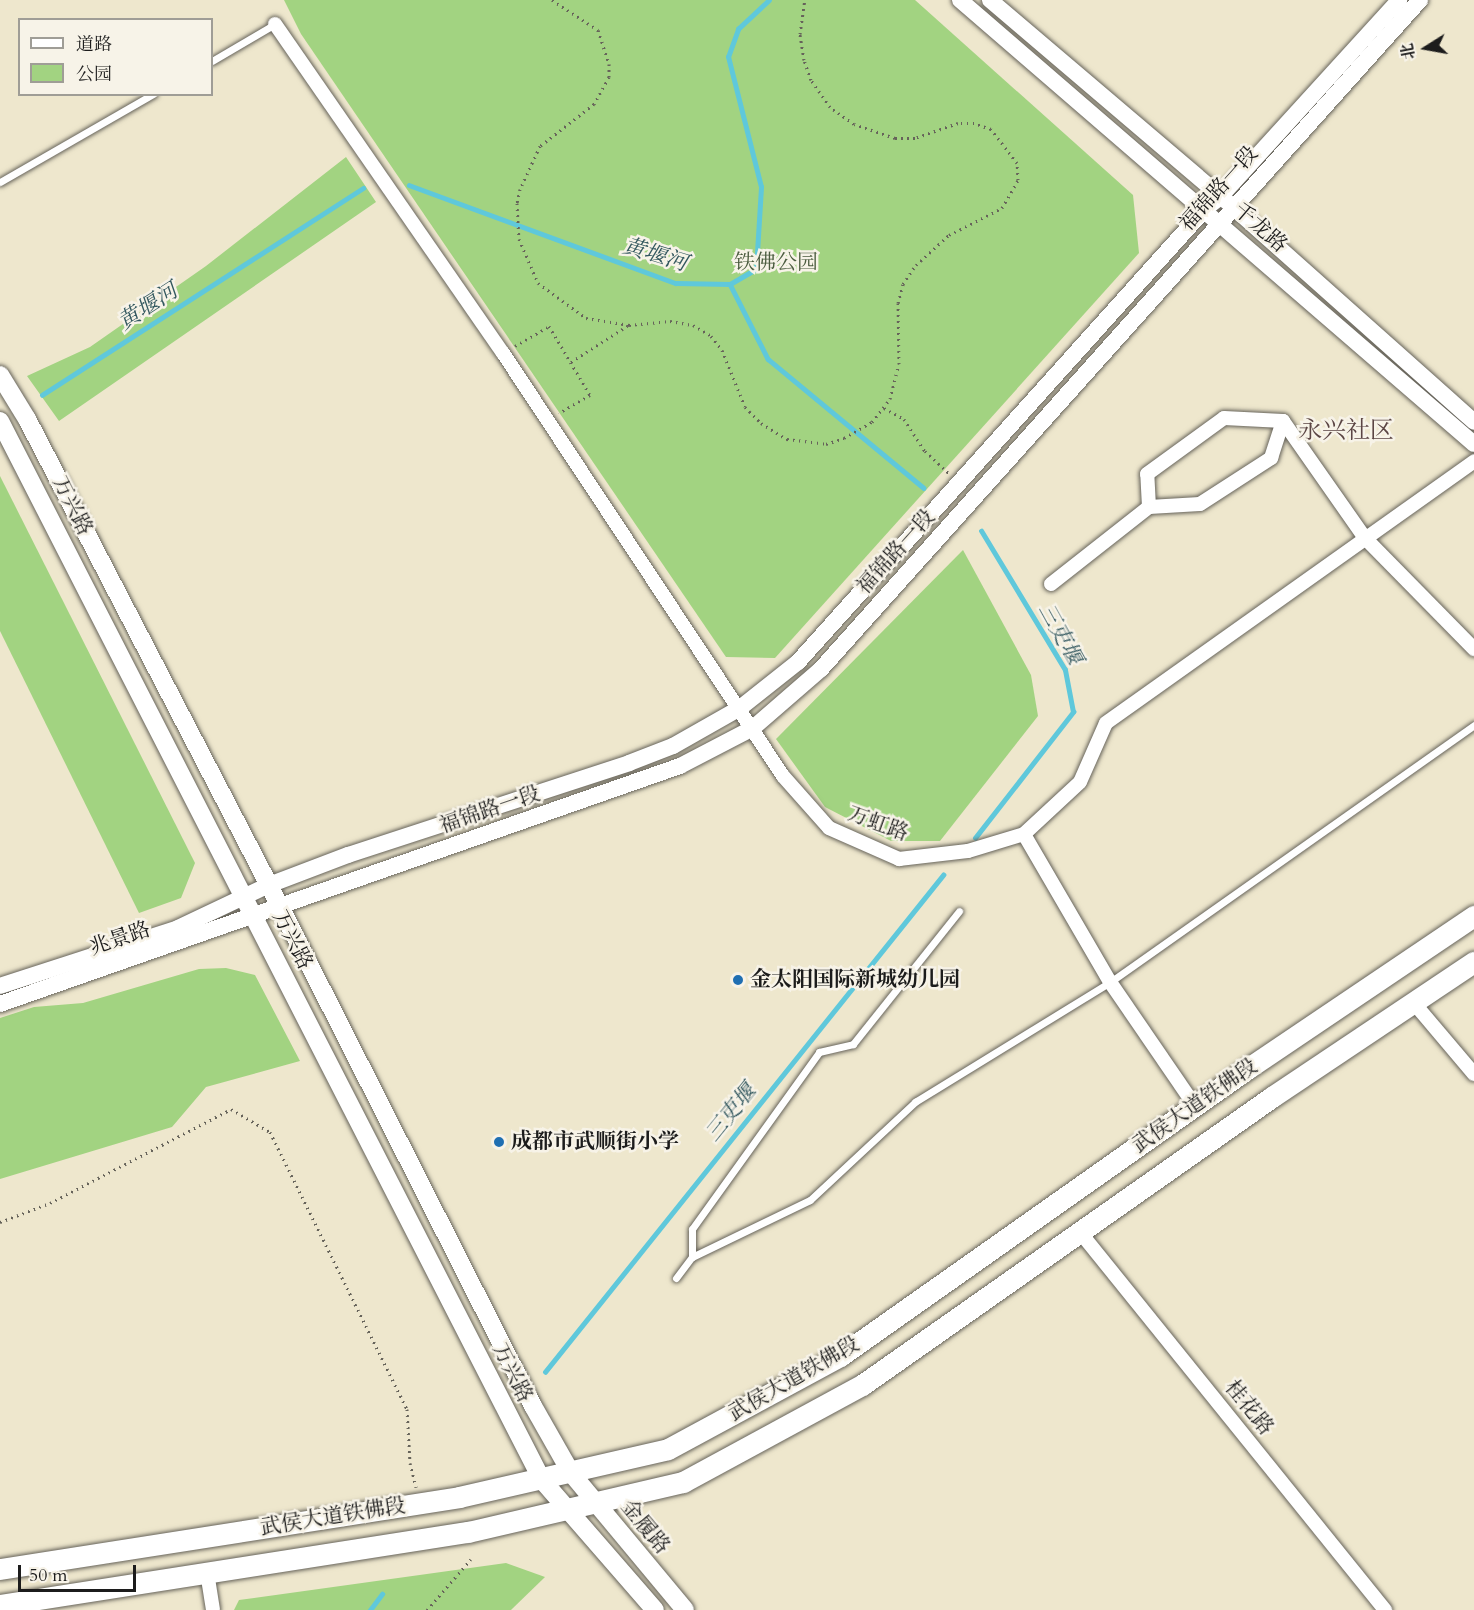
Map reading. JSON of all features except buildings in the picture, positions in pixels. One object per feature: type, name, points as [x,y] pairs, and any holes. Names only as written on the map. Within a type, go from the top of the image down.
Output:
[{"type":"main road","name":"金履路","points":[[0,375],[27,419],[269,885],[533,1406],[571,1473],[686,1610]]},
{"type":"main road","name":"万兴路","points":[[0,421],[542,1480],[569,1509]]},
{"type":"main road","name":"武侯大道铁佛段","points":[[0,1569],[420,1503],[542,1480],[668,1449],[840,1356],[1195,1106],[1474,916]]},
{"type":"main road","name":"武侯大道铁佛段","points":[[0,1605],[468,1532],[683,1482],[862,1385],[1080,1232],[1474,962]]},
{"type":"main road","points":[[569,1509],[655,1610]]},
{"type":"street","name":"千龙路","points":[[960,0],[1220,222],[1474,444]]},
{"type":"street","name":"千龙路","points":[[990,0],[1226,203],[1474,422]]},
{"type":"street","name":"福锦路一段","points":[[255,917],[680,766],[753,728],[821,669],[1220,222],[1226,203],[1399,0]]},
{"type":"street","name":"福锦路一段","points":[[246,898],[269,885],[629,764],[673,746],[740,708],[798,662],[1204,209],[1226,203],[1420,0]]},
{"type":"street","name":"万虹路","points":[[275,24],[503,353],[783,776],[829,828],[899,858],[968,851],[1024,834]]},
{"type":"street","points":[[1149,507],[1147,474],[1224,418],[1283,421]]},
{"type":"street","points":[[1051,584],[1149,507],[1200,504],[1271,458],[1283,421]]},
{"type":"street","points":[[1283,421],[1365,538],[1474,649]]},
{"type":"street","points":[[1195,1106],[1110,982],[1024,834],[1080,782],[1106,723],[1474,461]]},
{"type":"street","name":"兆景路","points":[[0,986],[178,928],[246,898]]},
{"type":"street","name":"兆景路","points":[[0,1004],[255,917]]},
{"type":"street","points":[[1414,1003],[1474,1074]]},
{"type":"street","name":"桂花路","points":[[1080,1232],[1385,1610]]},
{"type":"street","points":[[207,1572],[213,1610]]},
{"type":"lane","points":[[213,60],[275,24]]},
{"type":"lane","points":[[0,182],[150,96]]},
{"type":"lane","points":[[676,1278],[692,1257],[810,1200],[915,1102],[1110,982],[1474,725]]},
{"type":"lane","points":[[692,1257],[692,1229],[819,1052],[853,1044],[959,911]]},
{"type":"path","points":[[552,0],[598,30],[609,64],[609,77],[594,104],[540,146],[517,203],[519,239],[538,283],[562,303],[586,318],[629,325],[670,321],[693,325],[711,336],[722,350],[745,407],[761,423],[787,439],[807,444],[844,438],[872,422],[884,408],[897,383],[898,303],[903,284],[928,249],[1002,208],[1018,180],[1017,163],[990,129],[974,123],[958,123],[915,138],[895,138],[854,124],[830,107],[811,80],[804,60],[800,34],[805,0]]},
{"type":"path","points":[[571,362],[629,325]]},
{"type":"path","points":[[503,353],[549,326],[590,395],[547,420]]},
{"type":"path","points":[[884,408],[904,419],[925,451],[959,482]]},
{"type":"path","points":[[0,1222],[50,1203],[231,1109],[270,1132],[407,1409],[410,1463],[420,1503]]},
{"type":"path","points":[[427,1610],[471,1559]]},
{"type":"green space","name":"铁佛公园","points":[[284,0],[915,0],[1133,195],[1139,253],[775,658],[726,657],[301,34]]},
{"type":"green space","points":[[346,157],[376,202],[59,421],[27,376],[90,347],[206,266]]},
{"type":"green space","points":[[0,476],[195,863],[181,898],[139,913],[0,631]]},
{"type":"green space","points":[[963,550],[1031,675],[1038,716],[940,841],[891,841],[825,807],[776,739]]},
{"type":"green space","points":[[226,968],[255,975],[300,1061],[206,1087],[172,1127],[0,1179],[0,1018],[34,1007],[83,1003],[199,969]]},
{"type":"green space","points":[[506,1563],[545,1577],[511,1610],[234,1610],[239,1600]]},
{"type":"waterway","name":"黄堰河","points":[[409,185],[676,283],[730,284],[756,269],[761,187],[728,57],[738,29],[769,0]]},
{"type":"waterway","name":"黄堰河","points":[[42,395],[363,188]]},
{"type":"waterway","name":"三吏堰","points":[[730,284],[768,359],[924,488]]},
{"type":"waterway","name":"三吏堰","points":[[975,838],[1073,712],[1065,670],[981,531]]},
{"type":"waterway","name":"三吏堰","points":[[545,1372],[943,875]]},
{"type":"waterway","name":"三吏堰","points":[[370,1610],[382,1594]]},
{"type":"place","name":"金太阳国际新城幼儿园","points":[[738,980]]},
{"type":"place","name":"成都市武顺街小学","points":[[499,1142]]},
{"type":"district","name":"永兴社区","points":[[1346,431]]}]
